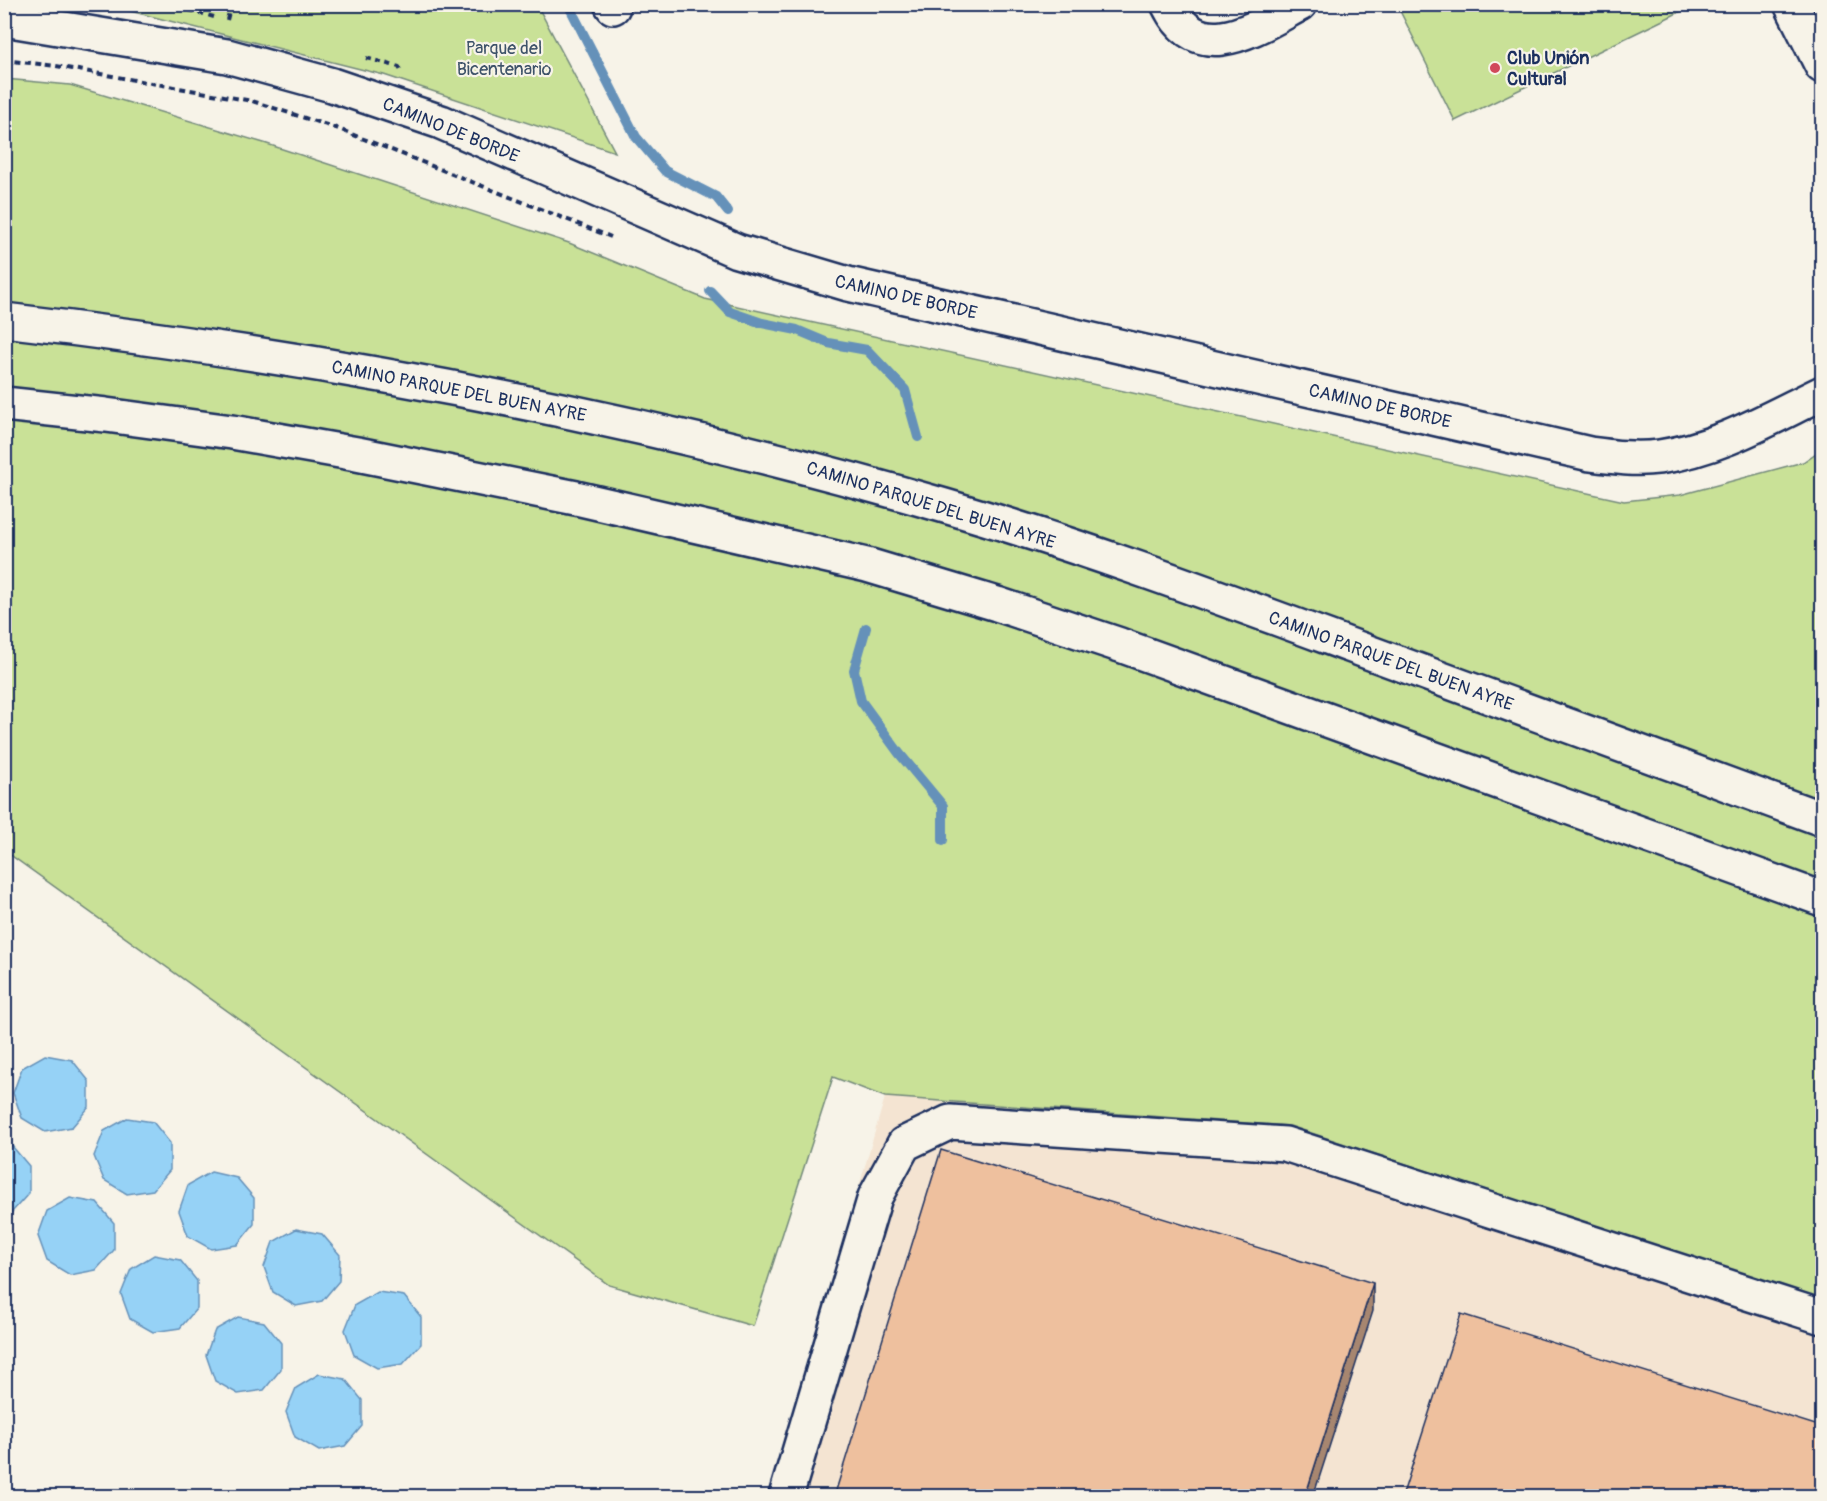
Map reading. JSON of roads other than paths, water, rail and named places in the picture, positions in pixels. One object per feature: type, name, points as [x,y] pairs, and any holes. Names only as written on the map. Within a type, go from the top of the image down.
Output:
[{"type":"main road","points":[[1168,4],[1176,21],[1194,35],[1216,40],[1244,34],[1300,4]]},
{"type":"main road","points":[[1791,4],[1822,66]]},
{"type":"main road","name":"CAMINO DE BORDE","points":[[4,19],[227,56],[332,85],[441,122],[737,251],[828,278],[1590,454],[1620,458],[1658,457],[1700,448],[1732,437],[1822,393]]},
{"type":"main road","name":"CAMINO PARQUE DEL BUEN AYRE","points":[[4,320],[150,337],[312,362],[463,389],[740,451],[856,480],[952,508],[1159,576],[1822,819]]},
{"type":"main road","points":[[4,404],[209,429],[357,454],[576,498],[867,565],[997,604],[1120,645],[1822,899]]},
{"type":"main road","points":[[786,1497],[875,1197],[904,1144],[950,1122],[1285,1144],[1822,1317]]},
{"type":"water","points":[[45,1055],[72,1060],[89,1081],[89,1107],[72,1127],[45,1132],[22,1118],[13,1093],[22,1068]]},
{"type":"water","points":[[127,1118],[153,1122],[170,1143],[170,1170],[153,1190],[127,1194],[104,1180],[94,1156],[104,1131]]},
{"type":"water","points":[[5,1145],[12,1146],[29,1166],[29,1193],[11,1213],[5,1214]]},
{"type":"water","points":[[211,1172],[237,1178],[254,1198],[254,1224],[237,1245],[211,1249],[188,1236],[179,1211],[188,1185]]},
{"type":"water","points":[[70,1198],[97,1203],[114,1223],[114,1250],[96,1270],[70,1275],[47,1261],[38,1236],[47,1211]]},
{"type":"water","points":[[296,1229],[322,1234],[340,1255],[339,1281],[322,1301],[296,1306],[273,1292],[264,1267],[273,1242]]},
{"type":"water","points":[[154,1255],[180,1260],[197,1281],[197,1308],[180,1328],[153,1332],[130,1319],[121,1294],[131,1269]]},
{"type":"water","points":[[378,1292],[404,1296],[421,1317],[421,1344],[403,1364],[377,1368],[354,1355],[345,1330],[355,1305]]},
{"type":"water","points":[[238,1317],[264,1322],[281,1343],[281,1369],[264,1390],[238,1394],[215,1381],[206,1355],[215,1330]]},
{"type":"water","points":[[319,1374],[345,1379],[362,1400],[362,1426],[345,1446],[319,1451],[295,1437],[286,1412],[296,1388]]},
{"type":"waterway","points":[[568,4],[636,137],[665,171],[716,197],[728,212]]},
{"type":"waterway","points":[[710,291],[730,312],[762,323],[797,330],[828,343],[867,350],[905,390],[918,437]]},
{"type":"waterway","points":[[866,628],[854,670],[861,701],[899,753],[943,806],[943,840]]},
{"type":"place","name":"Club Unión Cultural","points":[[1495,68]]},
{"type":"park label","name":"Parque del Bicentenario","points":[[504,58]]}]
